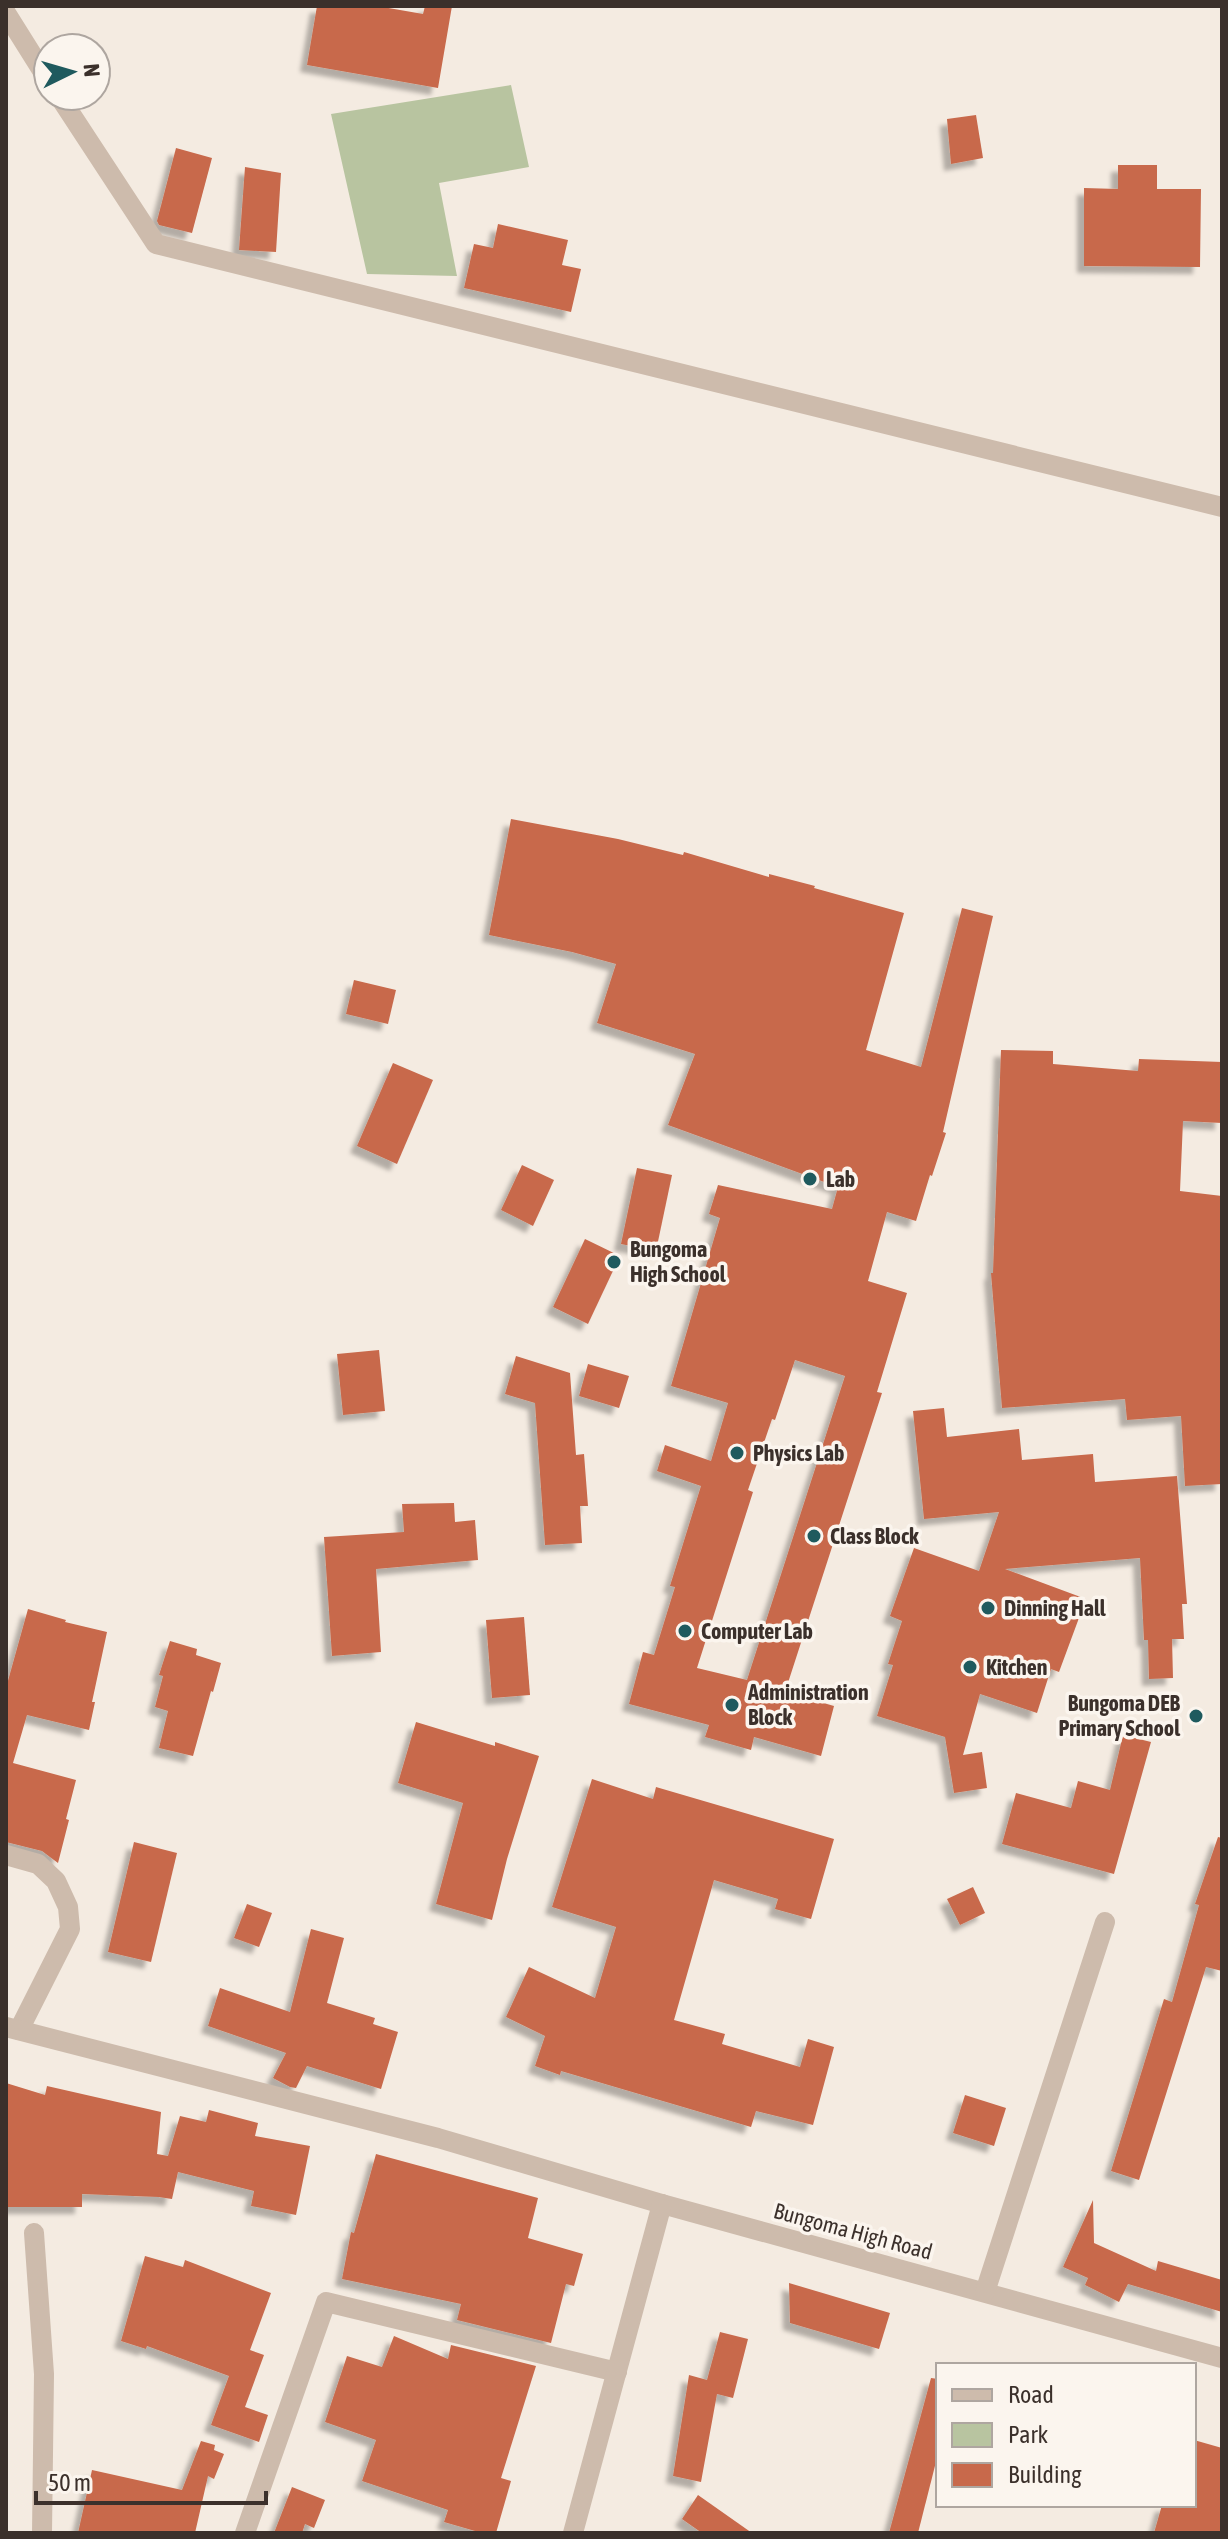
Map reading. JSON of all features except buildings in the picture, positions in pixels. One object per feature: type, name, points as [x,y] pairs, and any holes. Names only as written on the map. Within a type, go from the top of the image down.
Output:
[{"type":"street","points":[[6,13],[32,54]]},
{"type":"street","points":[[69,112],[156,244],[1222,507]]},
{"type":"street","points":[[6,1855],[38,1864],[56,1881],[68,1907],[70,1929],[12,2028]]},
{"type":"street","points":[[985,2292],[1105,1922]]},
{"type":"street","name":"Bungoma High Road","points":[[12,2028],[438,2138],[662,2204],[1222,2358]]},
{"type":"street","points":[[573,2533],[662,2204]]},
{"type":"street","points":[[34,2233],[44,2374],[42,2533]]},
{"type":"street","points":[[245,2533],[326,2302],[617,2372]]},
{"type":"green space","points":[[511,85],[529,167],[439,183],[457,276],[367,274],[331,114]]},
{"type":"place","name":"Lab","points":[[810,1179]]},
{"type":"place","name":"Bungoma High School","points":[[614,1262]]},
{"type":"place","name":"Physics Lab","points":[[737,1453]]},
{"type":"place","name":"Class Block","points":[[814,1536]]},
{"type":"place","name":"Dinning Hall","points":[[988,1608]]},
{"type":"place","name":"Computer Lab","points":[[685,1631]]},
{"type":"place","name":"Kitchen","points":[[970,1667]]},
{"type":"place","name":"Administration Block","points":[[732,1705]]},
{"type":"place","name":"Bungoma DEB Primary School","points":[[1196,1716]]}]
